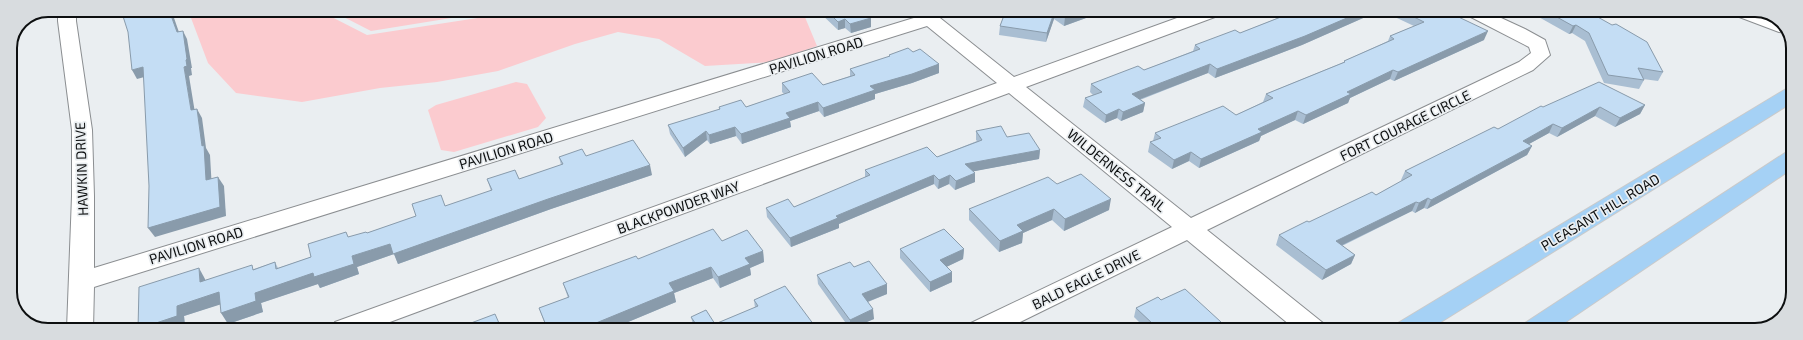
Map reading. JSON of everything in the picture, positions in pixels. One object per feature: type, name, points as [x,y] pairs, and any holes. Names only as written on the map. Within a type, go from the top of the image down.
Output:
[{"type":"main road","name":"PLEASANT HILL ROAD","points":[[1417,323],[1786,97]]},
{"type":"main road","points":[[1544,323],[1786,162]]},
{"type":"street","name":"HAWKIN DRIVE","points":[[67,17],[82,130],[83,196],[80,323]]},
{"type":"street","name":"PAVILION ROAD","points":[[82,281],[918,17]]},
{"type":"street","name":"WILDERNESS TRAIL","points":[[926,17],[1191,229],[1305,323]]},
{"type":"street","points":[[1011,85],[1197,17]]},
{"type":"street","name":"FORT COURAGE CIRCLE","points":[[1191,229],[1526,66],[1541,55],[1538,44],[1486,17]]},
{"type":"street","points":[[1756,17],[1775,24]]},
{"type":"street","name":"BLACKPOWDER WAY","points":[[360,323],[1011,85]]},
{"type":"street","name":"BALD EAGLE DRIVE","points":[[995,323],[1191,229]]},
{"type":"shaded area","points":[[191,17],[332,17],[367,35],[484,17],[805,17],[817,46],[771,62],[705,66],[659,39],[618,32],[575,44],[498,71],[437,82],[380,88],[302,102],[236,93],[208,63]]},
{"type":"shaded area","points":[[344,17],[458,17],[371,31]]},
{"type":"shaded area","points":[[516,82],[527,84],[546,118],[538,127],[454,152],[441,150],[428,110],[436,105]]},
{"type":"building","points":[[123,17],[172,17],[177,32],[183,31],[187,59],[187,66],[184,67],[191,110],[197,109],[202,146],[204,145],[206,180],[218,177],[220,207],[148,228],[149,186],[143,67],[132,70],[128,32]]},
{"type":"building","points":[[833,17],[871,18],[850,24],[845,19],[838,22]]},
{"type":"building","points":[[1003,17],[1053,17],[1047,33],[1000,26]]},
{"type":"building","points":[[1281,17],[1349,17],[1305,36],[1217,69],[1210,64],[1132,94],[1145,103],[1123,112],[1119,109],[1106,115],[1085,98],[1102,92],[1091,84],[1138,66],[1144,70],[1200,49],[1195,45],[1235,30],[1240,33]]},
{"type":"building","points":[[1414,17],[1459,17],[1488,31],[1398,72],[1393,70],[1347,92],[1351,94],[1306,115],[1298,111],[1258,129],[1262,132],[1201,159],[1191,152],[1174,160],[1150,142],[1161,138],[1155,133],[1223,106],[1236,115],[1273,98],[1266,94],[1345,62],[1344,61],[1394,39],[1390,36],[1424,22]]},
{"type":"building","points":[[1557,17],[1598,17],[1612,25],[1616,24],[1647,42],[1663,72],[1638,68],[1644,80],[1608,75],[1589,33],[1576,25],[1573,26]]},
{"type":"building","points":[[908,48],[913,52],[920,49],[939,64],[912,74],[870,86],[875,90],[823,108],[818,102],[786,113],[790,118],[741,134],[735,127],[709,135],[706,131],[683,148],[668,125],[720,109],[719,107],[741,100],[746,107],[790,92],[782,83],[812,73],[823,85],[855,75],[850,69],[890,56],[889,55]]},
{"type":"building","points":[[1599,82],[1645,105],[1620,118],[1600,107],[1562,128],[1553,124],[1523,141],[1532,146],[1431,200],[1428,198],[1419,203],[1416,202],[1336,241],[1355,255],[1326,270],[1279,235],[1372,192],[1376,195],[1412,175],[1405,171],[1494,127],[1498,129],[1541,106],[1543,107]]},
{"type":"building","points":[[1001,126],[1007,137],[1029,133],[1040,150],[965,164],[975,173],[956,181],[950,175],[939,180],[934,175],[836,216],[838,218],[790,238],[766,208],[788,199],[794,207],[870,175],[865,170],[927,147],[937,157],[982,140],[976,131]]},
{"type":"building","points":[[633,140],[650,165],[548,199],[393,254],[390,244],[352,256],[354,264],[314,277],[313,273],[255,293],[256,301],[221,313],[219,292],[177,306],[177,316],[156,323],[138,323],[139,287],[199,268],[200,282],[252,265],[253,270],[275,262],[276,269],[311,257],[308,244],[346,232],[348,237],[367,233],[416,216],[412,204],[441,195],[445,206],[492,190],[487,179],[515,170],[519,179],[563,164],[559,157],[582,149],[586,156]]},
{"type":"building","points":[[1081,174],[1111,199],[1065,219],[1054,209],[1017,225],[1023,231],[1000,241],[969,209],[1048,177],[1057,184]]},
{"type":"building","points":[[713,229],[722,241],[747,230],[763,251],[745,258],[750,264],[718,277],[711,267],[669,283],[674,291],[596,323],[545,323],[539,308],[569,297],[563,283],[636,256],[638,259]]},
{"type":"building","points":[[944,229],[964,249],[940,260],[952,272],[930,282],[900,249]]},
{"type":"building","points":[[869,261],[887,284],[862,294],[873,309],[850,320],[817,275],[850,262],[854,267]]},
{"type":"building","points":[[785,286],[813,323],[717,323],[758,306],[754,300]]},
{"type":"building","points":[[1185,289],[1221,322],[1152,323],[1136,308],[1158,297],[1161,300]]},
{"type":"building","points":[[706,310],[714,323],[695,323],[691,317]]},
{"type":"building","points":[[495,314],[499,323],[471,323]]}]
